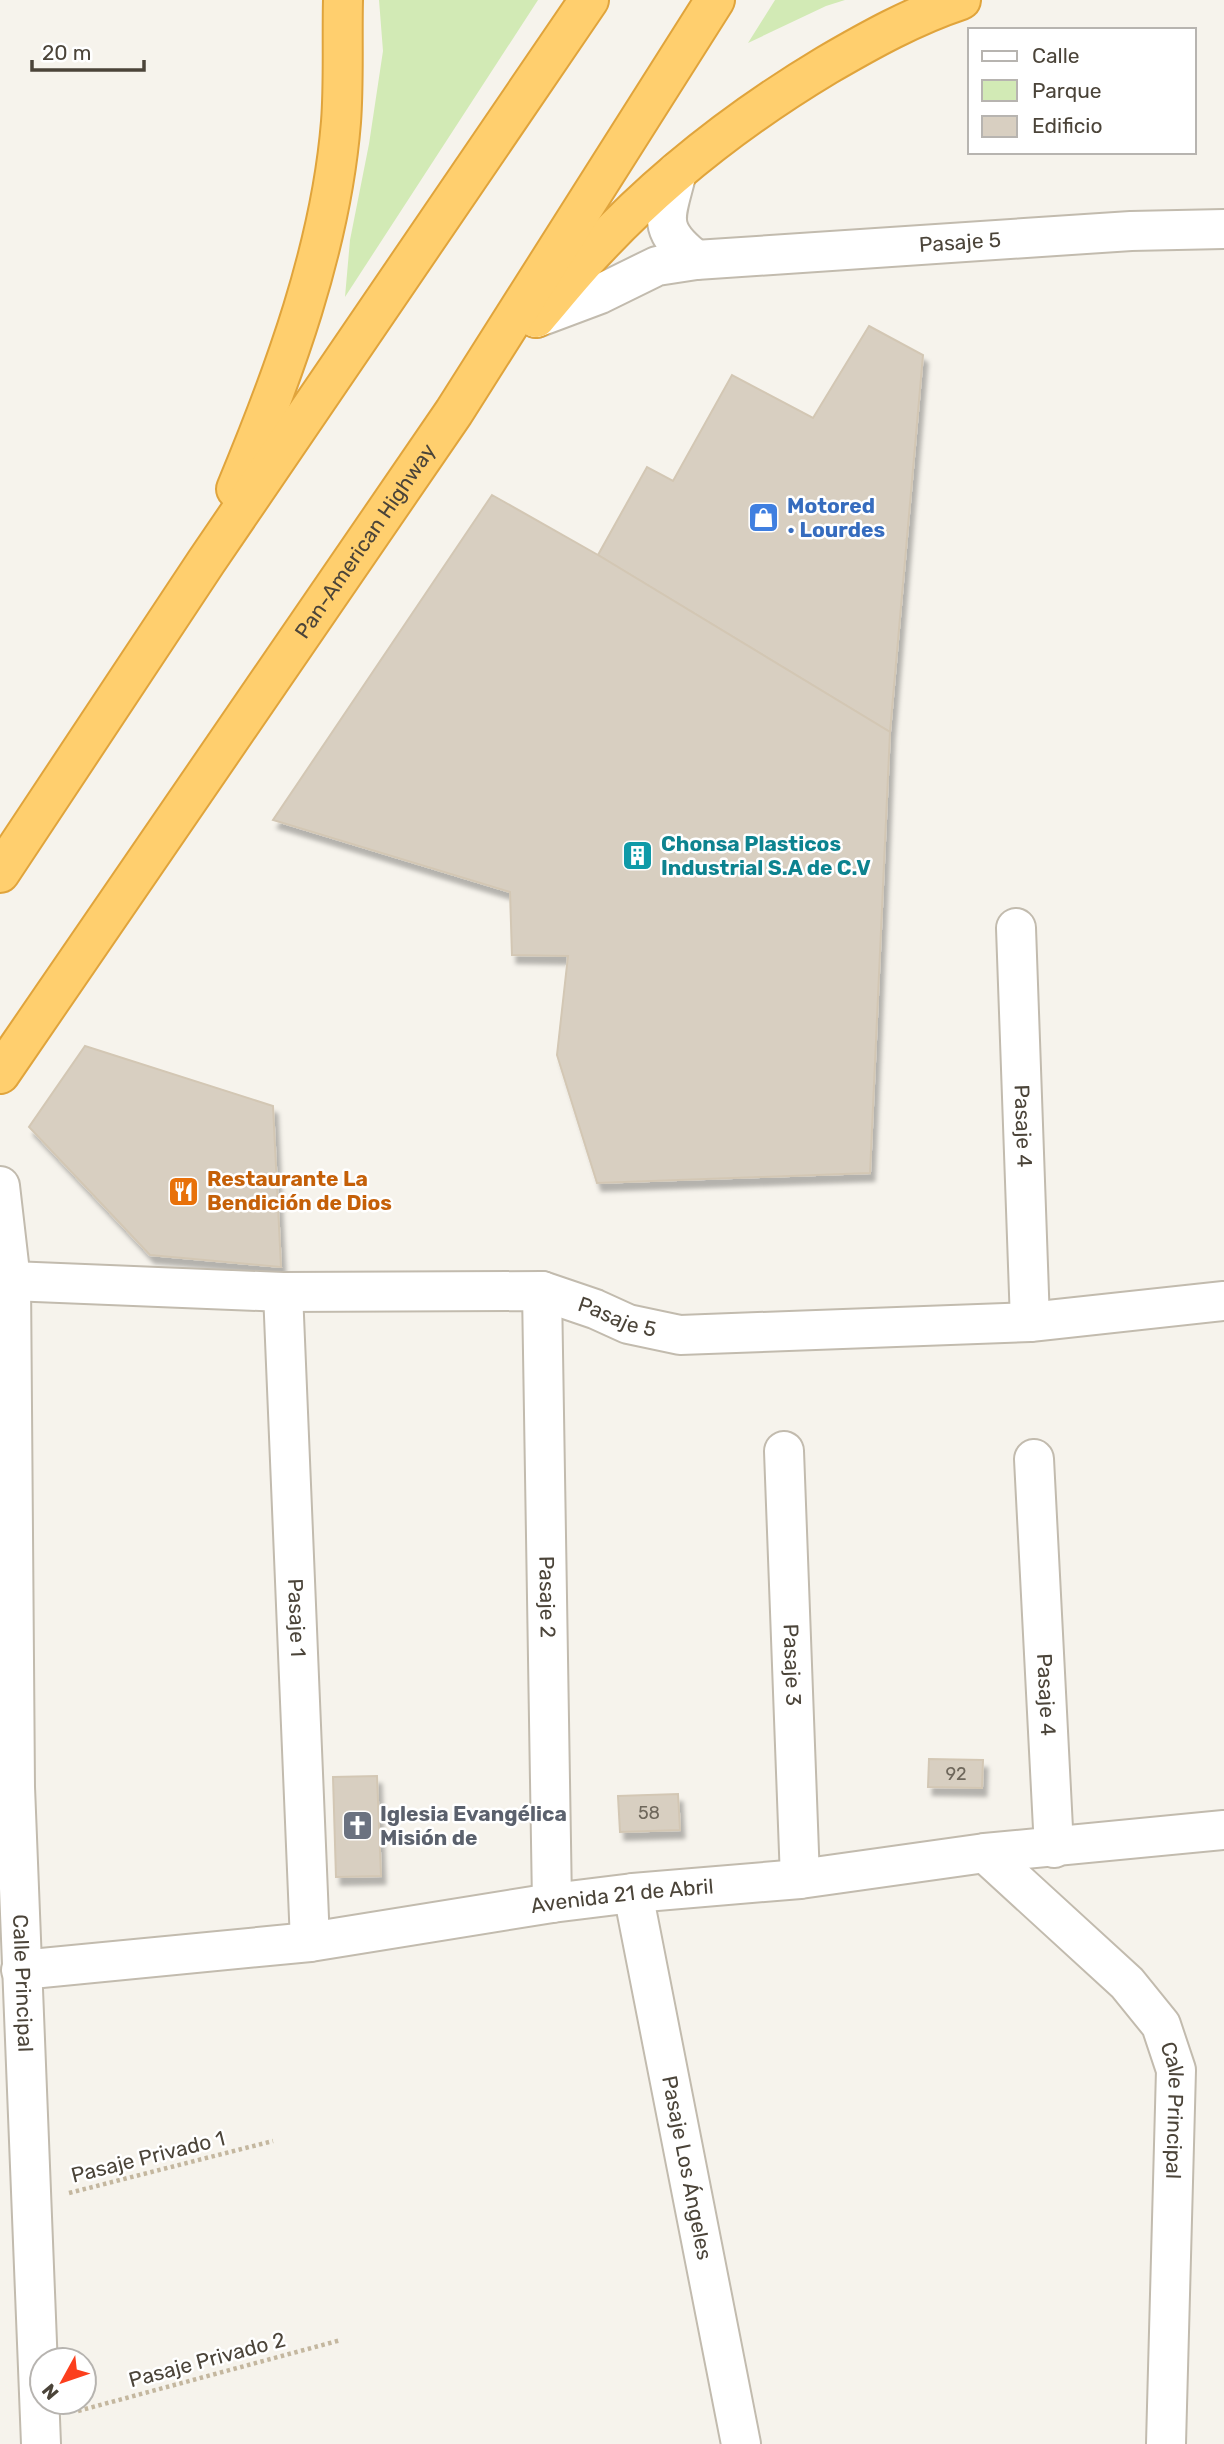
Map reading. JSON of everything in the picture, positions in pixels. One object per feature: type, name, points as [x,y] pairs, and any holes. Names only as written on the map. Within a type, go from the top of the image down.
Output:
[{"type":"highway","points":[[206,562],[260,430],[294,335],[326,226],[341,122],[343,0]]},
{"type":"highway","points":[[0,873],[206,562],[589,0]]},
{"type":"highway","name":"Pan-American Highway","points":[[0,1074],[454,412],[715,0]]},
{"type":"highway","points":[[454,412],[596,249],[677,172],[738,123],[795,84],[896,26],[961,0]]},
{"type":"street","points":[[677,172],[665,219],[676,244],[696,260]]},
{"type":"street","name":"Pasaje 5","points":[[536,318],[600,294],[657,266],[696,260],[1131,231],[1224,229]]},
{"type":"street","name":"Pasaje 4","points":[[1016,928],[1030,1322]]},
{"type":"street","name":"Calle Principal","points":[[0,1185],[11,1281],[15,1787],[41,2433]]},
{"type":"street","name":"Pasaje 5","points":[[11,1281],[284,1292],[542,1291],[595,1309],[628,1324],[680,1335],[1030,1322],[1224,1301]]},
{"type":"street","name":"Pasaje 2","points":[[542,1291],[552,1903]]},
{"type":"street","name":"Pasaje 1","points":[[284,1292],[310,1942]]},
{"type":"street","name":"Pasaje 3","points":[[784,1451],[800,1879]]},
{"type":"street","name":"Pasaje 4","points":[[1034,1459],[1054,1848]]},
{"type":"street","name":"Avenida 21 de Abril","points":[[21,1970],[310,1942],[552,1903],[632,1893],[800,1879],[985,1853],[1224,1830]]},
{"type":"street","name":"Calle Principal","points":[[985,1853],[1127,1983],[1161,2025],[1176,2070],[1166,2444]]},
{"type":"street","name":"Pasaje Los Ángeles","points":[[632,1893],[741,2444]]},
{"type":"path","name":"Pasaje Privado 1","points":[[31,2203],[273,2141]]},
{"type":"path","name":"Pasaje Privado 2","points":[[41,2433],[341,2340]]},
{"type":"green space","points":[[379,0],[538,0],[345,297],[350,240],[369,144],[383,51]]},
{"type":"green space","points":[[775,0],[845,0],[826,6],[748,43]]},
{"type":"building","name":"Motored • Lourdes","points":[[869,326],[923,355],[890,732],[598,555],[647,467],[673,481],[732,375],[813,418]]},
{"type":"building","name":"Chonsa Plasticos Industrial S.A de C.V","points":[[492,495],[598,555],[890,732],[870,1173],[597,1183],[557,1055],[568,956],[512,955],[510,892],[273,820]]},
{"type":"building","name":"Restaurante La Bendición de Dios","points":[[85,1046],[273,1106],[281,1267],[150,1255],[29,1127]]},
{"type":"building","points":[[929,1759],[983,1760],[982,1788],[928,1787]]},
{"type":"building","name":"Iglesia Evangélica Misión de","points":[[377,1776],[381,1876],[336,1877],[333,1777]]},
{"type":"building","points":[[678,1794],[680,1830],[620,1832],[618,1796]]},
{"type":"place","name":"Motored • Lourdes","points":[[764,518]]},
{"type":"place","name":"Chonsa Plasticos Industrial S.A de C.V","points":[[638,856]]},
{"type":"place","name":"Restaurante La Bendición de Dios","points":[[184,1191]]},
{"type":"place","name":"Iglesia Evangélica Misión de","points":[[357,1826]]}]
